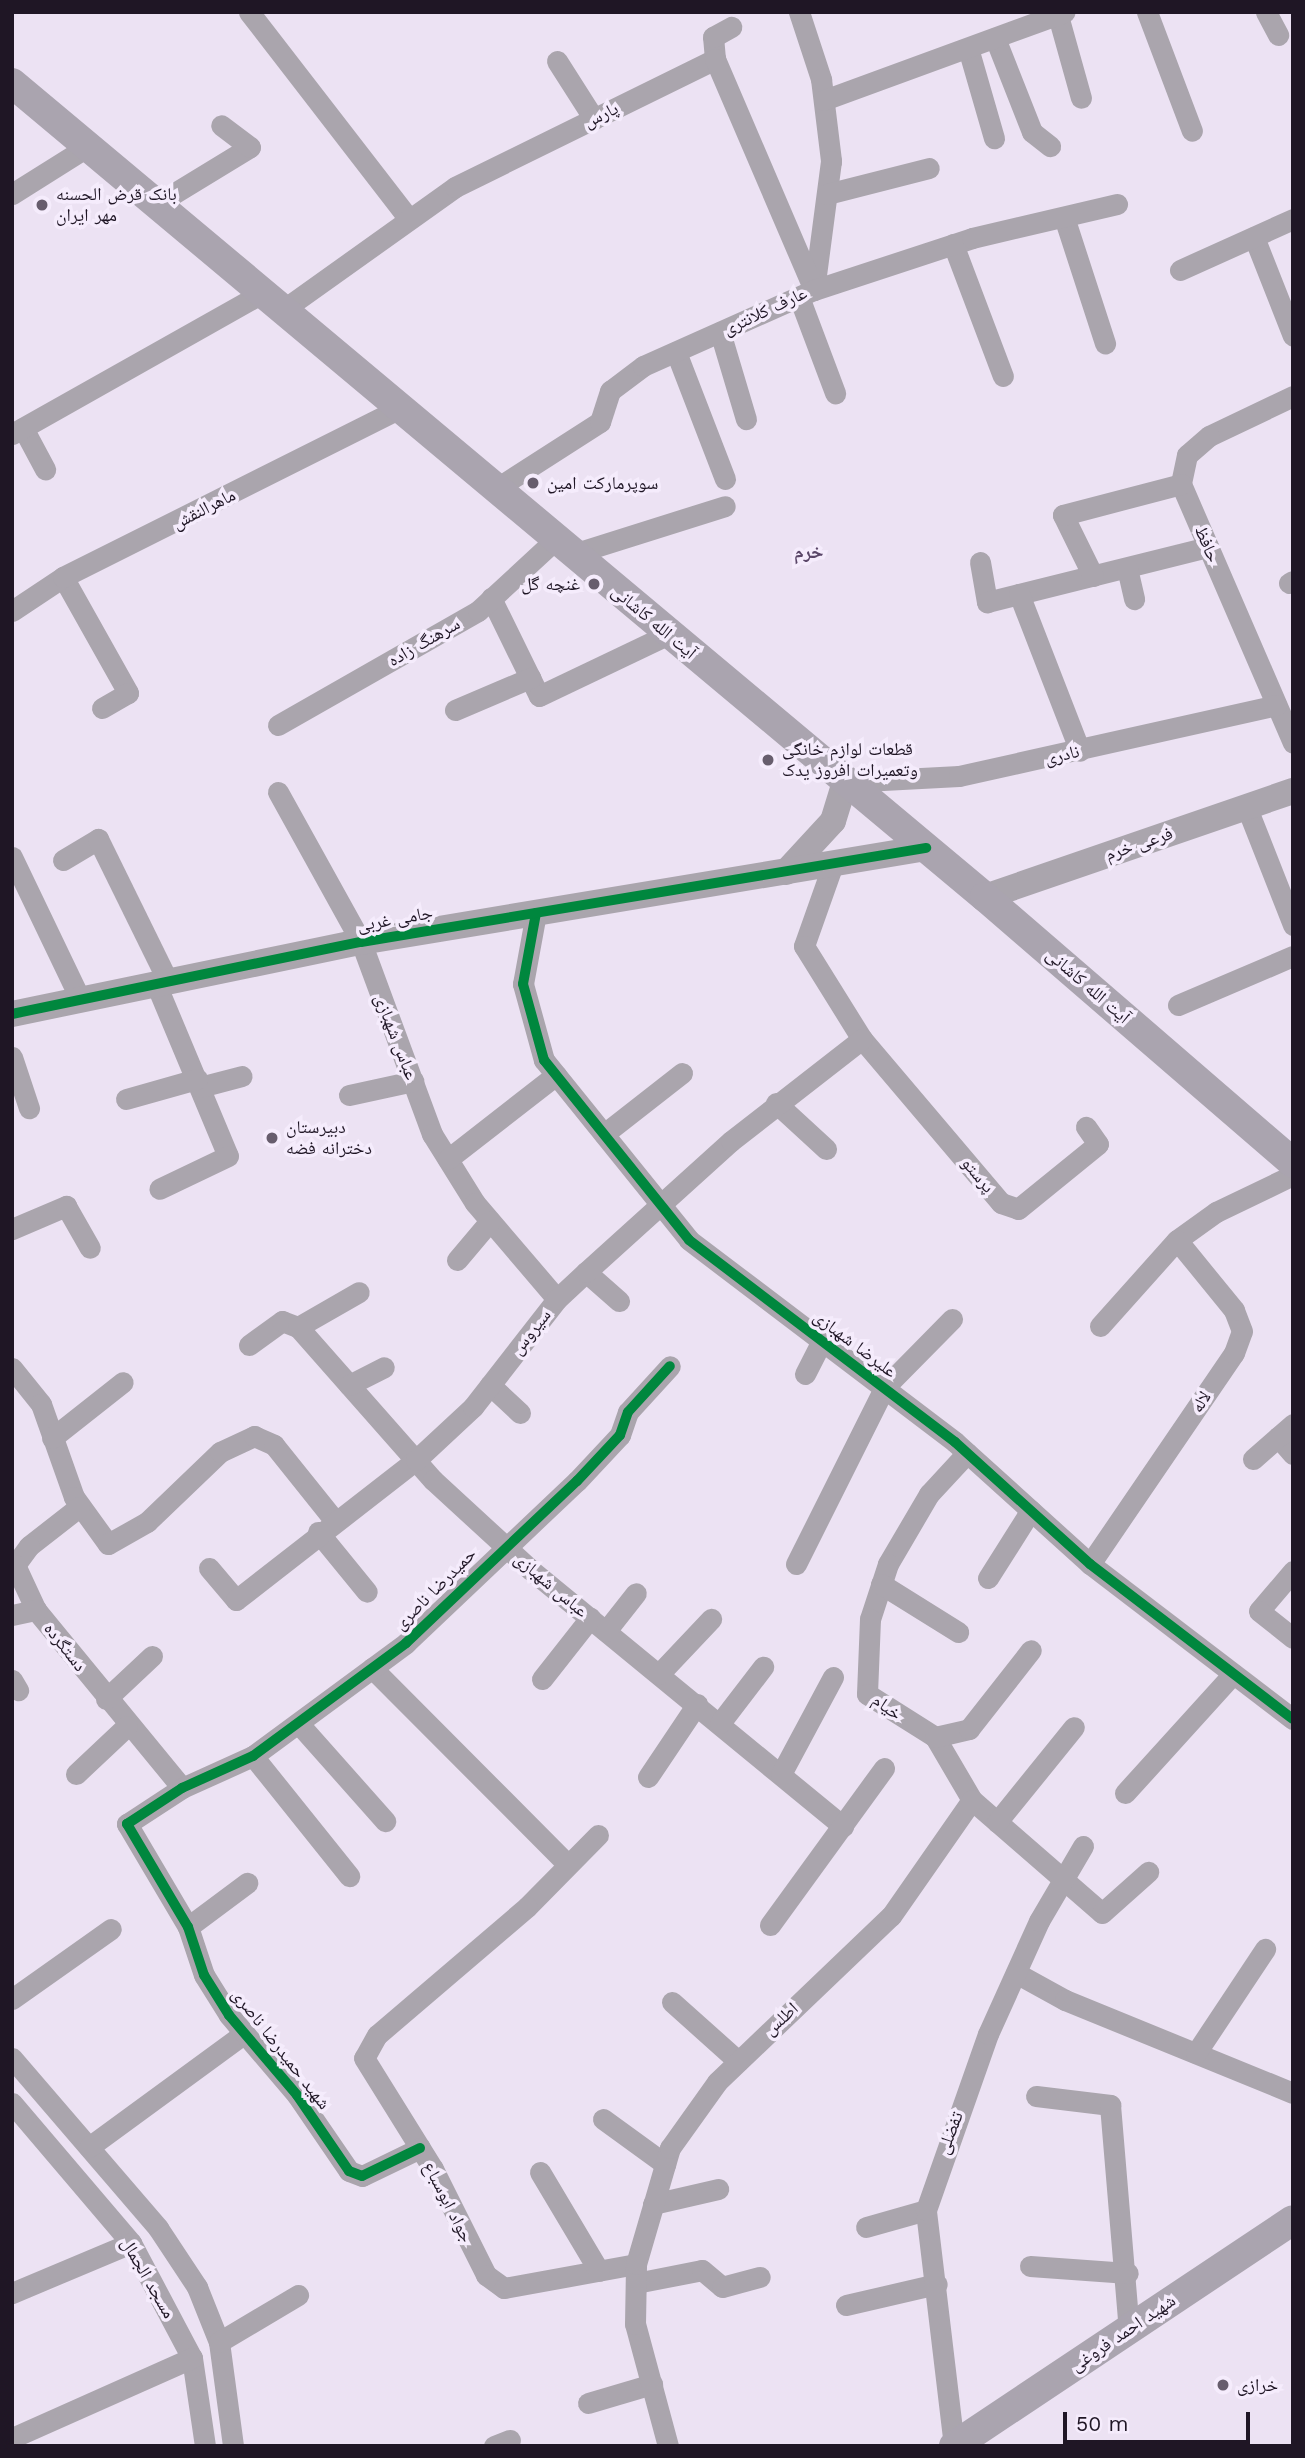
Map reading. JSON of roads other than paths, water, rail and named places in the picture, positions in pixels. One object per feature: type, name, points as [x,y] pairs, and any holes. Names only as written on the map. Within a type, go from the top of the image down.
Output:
[{"type":"main road","name":"آیت الله کاشانی","points":[[12,83],[269,303],[985,897],[1293,1163]]},
{"type":"main road","name":"شهید احمد فروغی","points":[[957,2445],[1293,2220]]},
{"type":"street","points":[[249,12],[408,218]]},
{"type":"street","name":"عارف کلانتری","points":[[494,490],[600,422],[610,391],[643,366],[807,294],[831,161],[824,100],[799,12]]},
{"type":"street","points":[[1147,12],[1192,131]]},
{"type":"street","points":[[1266,12],[1278,36]]},
{"type":"street","points":[[824,100],[1060,13],[1081,98]]},
{"type":"street","points":[[731,27],[713,37],[715,59],[807,294],[835,393]]},
{"type":"street","points":[[995,38],[1032,132],[1050,146]]},
{"type":"street","points":[[968,48],[994,138]]},
{"type":"street","name":"پارس","points":[[18,431],[269,303],[455,187],[715,59]]},
{"type":"street","points":[[557,61],[594,119]]},
{"type":"street","points":[[155,205],[250,147],[221,125]]},
{"type":"street","points":[[12,194],[88,147]]},
{"type":"street","points":[[827,194],[929,168]]},
{"type":"street","points":[[807,294],[953,244],[1117,204]]},
{"type":"street","points":[[1064,217],[1105,343]]},
{"type":"street","points":[[1180,270],[1293,219]]},
{"type":"street","points":[[1254,237],[1293,337]]},
{"type":"street","points":[[953,244],[1003,376]]},
{"type":"street","points":[[720,332],[747,419]]},
{"type":"street","points":[[676,352],[725,479]]},
{"type":"street","points":[[1093,576],[1063,515],[1181,484],[1187,455],[1209,436],[1293,396]]},
{"type":"street","name":"ماهرالنقش","points":[[12,611],[63,577],[397,410]]},
{"type":"street","points":[[18,431],[45,469]]},
{"type":"street","name":"حافظ","points":[[1181,484],[1293,743]]},
{"type":"street","points":[[564,547],[725,506]]},
{"type":"street","name":"سرهنگ زاده","points":[[278,726],[478,611],[491,598],[564,547]]},
{"type":"street","points":[[980,562],[987,602],[1209,547]]},
{"type":"street","points":[[1127,568],[1134,599]]},
{"type":"street","points":[[63,577],[128,693],[102,708]]},
{"type":"street","points":[[1019,594],[1080,751]]},
{"type":"street","points":[[491,598],[539,696],[669,635]]},
{"type":"street","points":[[455,710],[530,677]]},
{"type":"street","name":"نادری","points":[[845,782],[959,776],[1276,705]]},
{"type":"street","points":[[786,872],[833,821],[845,782]]},
{"type":"street","name":"فرعی خرم","points":[[985,897],[1293,791]]},
{"type":"street","name":"عباس شهبازی","points":[[278,792],[361,942],[432,1134],[490,1221],[557,1299]]},
{"type":"street","points":[[1247,808],[1293,925]]},
{"type":"street","points":[[63,860],[98,839],[162,982],[228,1156],[159,1189]]},
{"type":"street","name":"جامی غربی","points":[[12,1014],[361,942],[926,848]]},
{"type":"street","points":[[12,857],[80,999]]},
{"type":"street","points":[[832,864],[804,946],[862,1039]]},
{"type":"street","name":"علیرضا شهبازی","points":[[536,913],[523,984],[544,1060],[689,1241],[967,1453],[1090,1564],[1293,1720]]},
{"type":"street","points":[[1178,1006],[1293,956]]},
{"type":"street","name":"سیروس","points":[[209,1568],[236,1600],[326,1526],[416,1460],[490,1385],[557,1299],[660,1202],[776,1103],[862,1039]]},
{"type":"street","name":"پرستو","points":[[862,1039],[1009,1208],[1018,1209],[1098,1143],[1086,1128]]},
{"type":"street","points":[[12,1057],[29,1108]]},
{"type":"street","points":[[604,1134],[682,1073]]},
{"type":"street","points":[[448,1159],[556,1075]]},
{"type":"street","points":[[126,1099],[242,1076]]},
{"type":"street","points":[[349,1095],[413,1081]]},
{"type":"street","points":[[776,1103],[826,1149]]},
{"type":"street","points":[[1100,1326],[1177,1240],[1216,1212],[1293,1175]]},
{"type":"street","points":[[12,1229],[66,1206],[90,1248]]},
{"type":"street","points":[[457,1259],[490,1221]]},
{"type":"street","name":"لاله","points":[[1090,1564],[1234,1353],[1242,1331],[1226,1298],[1177,1240]]},
{"type":"street","points":[[586,1272],[619,1301]]},
{"type":"street","points":[[250,1345],[282,1321],[299,1327],[359,1292]]},
{"type":"street","points":[[796,1564],[884,1388],[952,1319]]},
{"type":"street","name":"عباس شهبازی","points":[[299,1327],[416,1460],[504,1545],[843,1826]]},
{"type":"street","points":[[805,1374],[822,1341]]},
{"type":"street","name":"حمیدرضا ناصری","points":[[182,1788],[253,1756],[406,1643],[620,1435],[628,1412],[670,1366]]},
{"type":"street","points":[[349,1385],[384,1367]]},
{"type":"street","points":[[12,1368],[41,1404],[79,1507],[95,1533],[108,1544],[147,1522],[220,1452],[254,1436],[274,1445],[367,1592]]},
{"type":"street","points":[[52,1438],[123,1382]]},
{"type":"street","points":[[490,1385],[520,1413]]},
{"type":"street","points":[[1252,1459],[1285,1430],[1293,1454]]},
{"type":"street","name":"خیام","points":[[967,1453],[929,1494],[881,1584],[870,1619],[867,1694],[935,1737],[972,1800],[1062,1882],[1102,1913],[1148,1872]]},
{"type":"street","name":"دستگرده","points":[[79,1507],[29,1546],[14,1565],[36,1610],[127,1726],[182,1788]]},
{"type":"street","points":[[988,1578],[1031,1510]]},
{"type":"street","points":[[1293,1571],[1259,1611],[1293,1638]]},
{"type":"street","points":[[881,1584],[958,1632]]},
{"type":"street","points":[[542,1679],[636,1592]]},
{"type":"street","points":[[12,1615],[36,1610]]},
{"type":"street","points":[[659,1674],[711,1619]]},
{"type":"street","points":[[935,1737],[969,1729],[1031,1650]]},
{"type":"street","points":[[106,1699],[152,1656]]},
{"type":"street","points":[[720,1723],[763,1667]]},
{"type":"street","points":[[372,1668],[566,1863]]},
{"type":"street","points":[[1125,1793],[1233,1674]]},
{"type":"street","points":[[781,1774],[832,1678]]},
{"type":"street","points":[[648,1777],[697,1704]]},
{"type":"street","points":[[299,1724],[385,1821]]},
{"type":"street","points":[[76,1774],[127,1726]]},
{"type":"street","points":[[997,1822],[1074,1727]]},
{"type":"street","points":[[253,1756],[349,1877]]},
{"type":"street","points":[[770,1925],[884,1768]]},
{"type":"street","name":"شهید حمیدرضا ناصری","points":[[182,1788],[127,1824],[188,1927],[204,1975],[245,2033],[354,2174],[362,2176],[420,2148]]},
{"type":"street","name":"اطلس","points":[[668,2446],[635,2324],[636,2273],[665,2164],[694,2111],[738,2061],[891,1916],[972,1800]]},
{"type":"street","name":"جواد ابوسباع","points":[[598,1835],[566,1863],[527,1907],[377,2035],[364,2058],[420,2148],[486,2275],[504,2288],[599,2271],[636,2273],[702,2270],[722,2287],[760,2277]]},
{"type":"street","name":"تفضلی","points":[[957,2445],[926,2210],[939,2161],[1016,1973],[1083,1846]]},
{"type":"street","points":[[188,1927],[247,1883]]},
{"type":"street","points":[[12,1999],[111,1929]]},
{"type":"street","points":[[1196,2053],[1265,1950]]},
{"type":"street","points":[[1016,1973],[1065,2000],[1293,2093]]},
{"type":"street","points":[[672,2002],[738,2061]]},
{"type":"street","points":[[89,2147],[245,2033]]},
{"type":"street","name":"مسجد الجمال","points":[[12,2058],[158,2228],[197,2287],[219,2342],[233,2446]]},
{"type":"street","points":[[1037,2096],[1110,2105],[1128,2273],[1129,2330]]},
{"type":"street","name":"مسجد الجمال","points":[[12,2102],[131,2243],[192,2358],[205,2446]]},
{"type":"street","points":[[603,2119],[665,2164]]},
{"type":"street","points":[[540,2172],[599,2271]]},
{"type":"street","points":[[653,2204],[718,2189]]},
{"type":"street","points":[[866,2227],[926,2210]]},
{"type":"street","points":[[12,2293],[131,2243]]},
{"type":"street","points":[[1031,2266],[1128,2273]]},
{"type":"street","points":[[846,2305],[937,2284]]},
{"type":"street","points":[[219,2342],[299,2295]]},
{"type":"street","points":[[12,2438],[192,2358]]},
{"type":"street","points":[[588,2403],[652,2384]]},
{"type":"place","name":"بانک قرض الحسنه مهر ایران","points":[[42,205]]},
{"type":"place","name":"سوپرمارکت امین","points":[[533,483]]},
{"type":"place","name":"غنچه گل","points":[[594,584]]},
{"type":"place","name":"قطعات لوازم خانگی وتعمیرات افروز یدک","points":[[768,760]]},
{"type":"place","name":"دبیرستان دخترانه فضه","points":[[272,1138]]},
{"type":"place","name":"خرازی","points":[[1223,2385]]},
{"type":"district","name":"خرم","points":[[809,552]]}]
